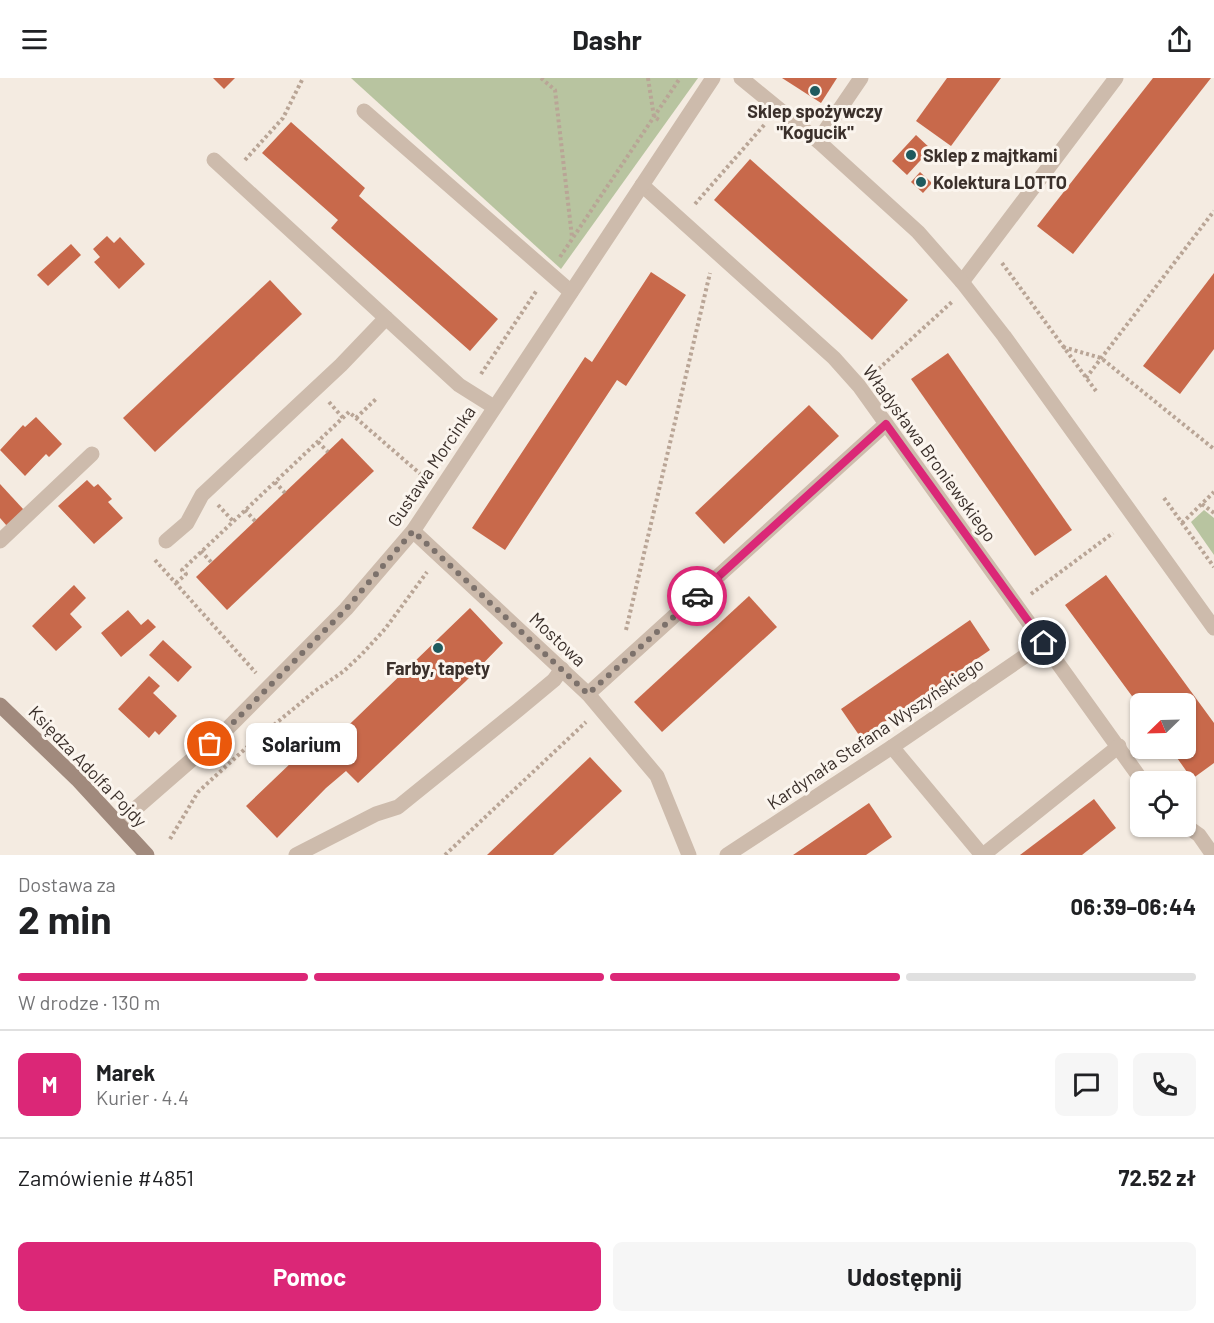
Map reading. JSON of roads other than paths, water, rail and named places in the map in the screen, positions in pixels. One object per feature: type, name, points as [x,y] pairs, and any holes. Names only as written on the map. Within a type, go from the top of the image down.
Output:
[{"type":"street","name":"Gustawa Morcinka","points":[[119,823],[227,729],[346,609],[413,531],[713,78]]},
{"type":"street","points":[[741,78],[818,141],[918,232],[962,282],[1004,336],[1214,628]]},
{"type":"street","points":[[818,141],[861,78]]},
{"type":"street","points":[[962,282],[1116,78]]},
{"type":"street","points":[[364,111],[571,292]]},
{"type":"street","points":[[214,160],[468,392],[494,407]]},
{"type":"street","name":"Władysława Broniewskiego","points":[[642,185],[834,358],[859,386],[1136,771]]},
{"type":"street","points":[[166,541],[187,523],[202,495],[341,365],[386,318]]},
{"type":"street","points":[[588,694],[886,424]]},
{"type":"street","points":[[0,541],[93,454]]},
{"type":"street","name":"Mostowa","points":[[413,531],[588,694],[657,776],[689,855]]},
{"type":"street","name":"Kardynała Stefana Wyszyńskiego","points":[[727,855],[892,747],[1044,643]]},
{"type":"street","points":[[296,855],[376,814],[398,807],[431,783],[554,680],[562,669]]},
{"type":"street","name":"Księdza Adolfa Pojdy","points":[[0,705],[69,771],[147,855]]},
{"type":"street","points":[[892,747],[983,855],[1119,746]]},
{"type":"street","points":[[1196,834],[1213,855]]},
{"type":"place","name":"Sklep spożywczy \"Kogucik\"","points":[[815,91]]},
{"type":"place","name":"Sklep z majtkami","points":[[911,155]]},
{"type":"place","name":"Kolektura LOTTO","points":[[921,182]]},
{"type":"place","name":"Farby, tapety","points":[[438,648]]},
{"type":"place","name":"Solarium","points":[[210,744]]}]
